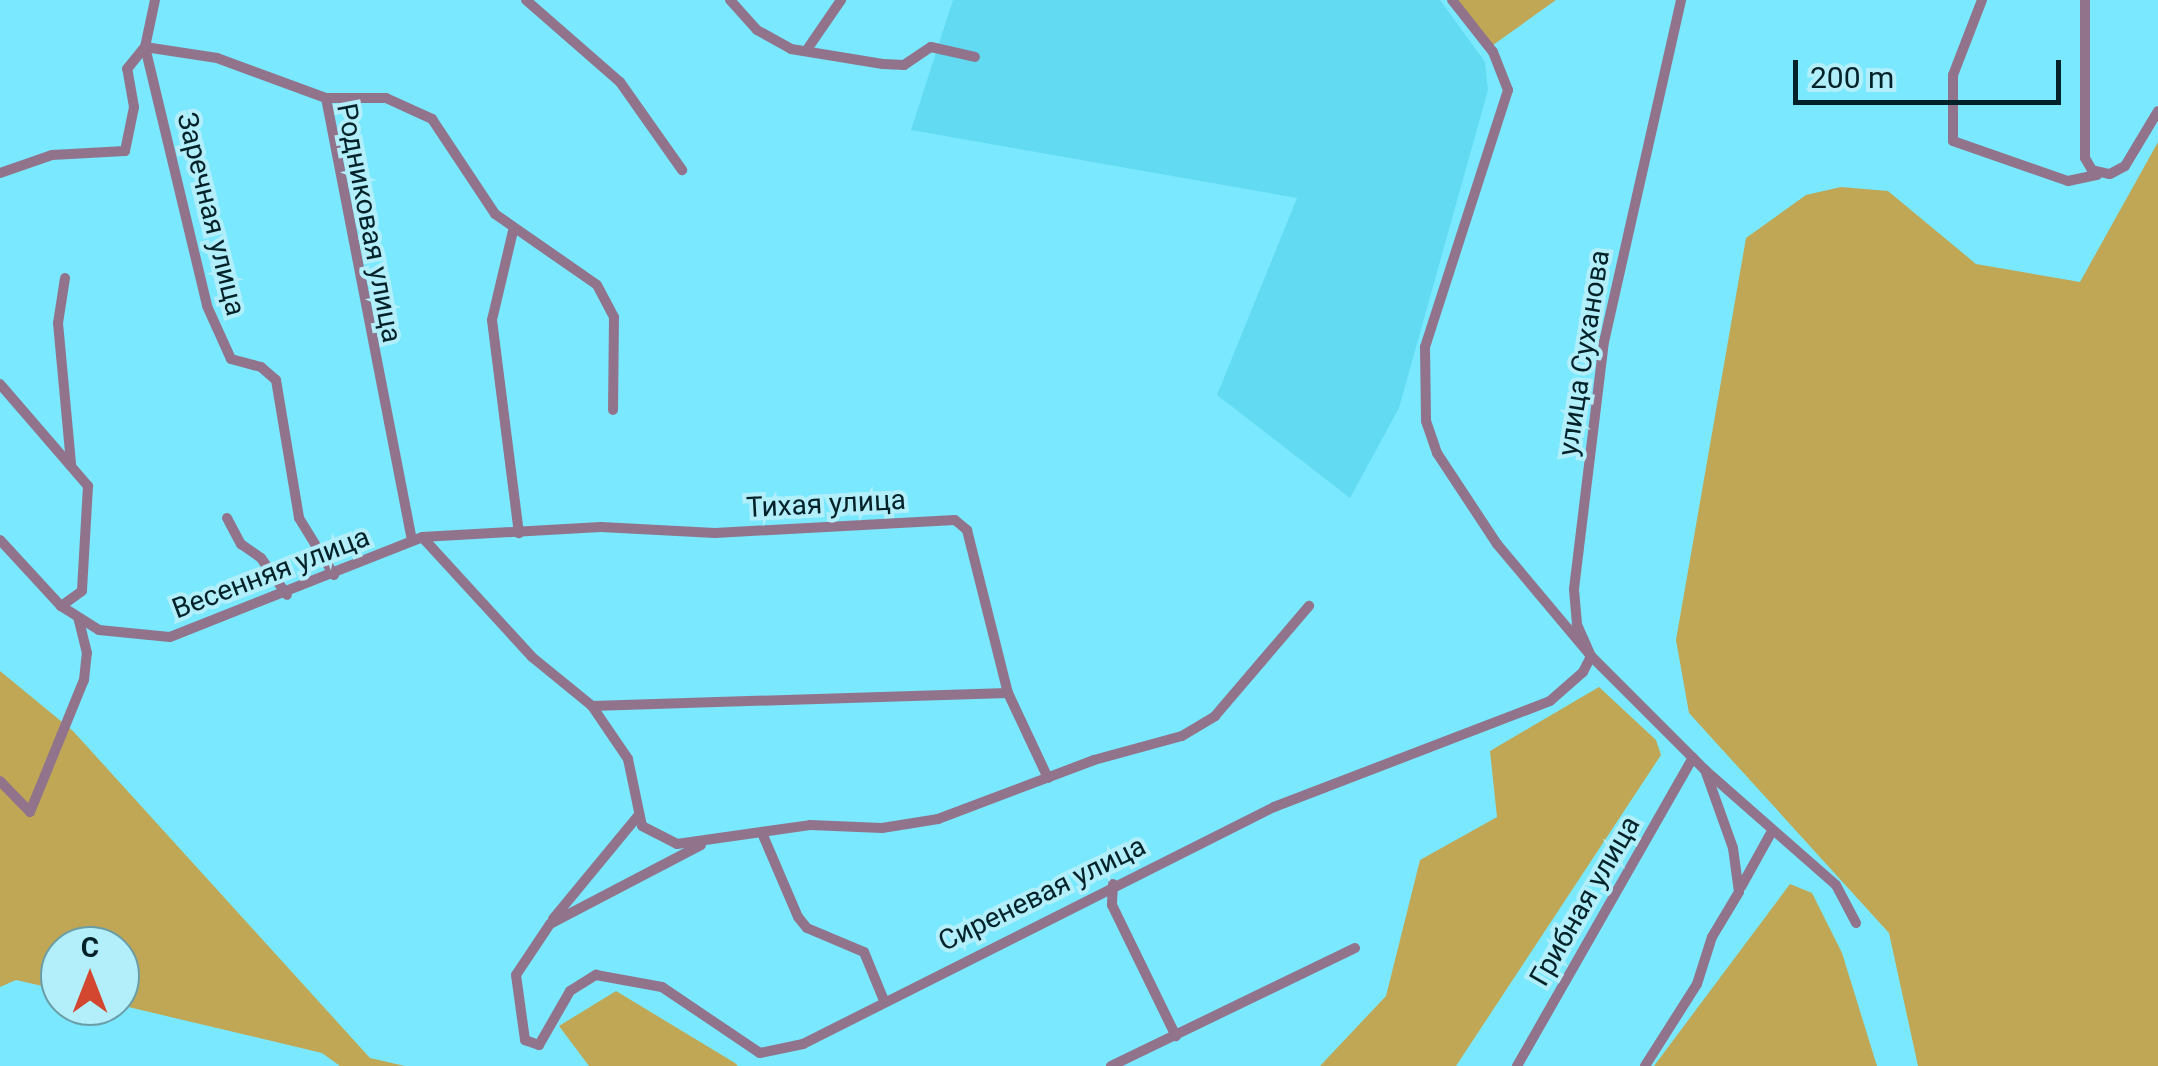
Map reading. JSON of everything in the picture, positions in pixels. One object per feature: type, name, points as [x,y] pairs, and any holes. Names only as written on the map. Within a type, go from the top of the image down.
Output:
[{"type":"street","name":"Заречная улица","points":[[156,0],[145,47],[212,319],[230,359],[270,371],[276,380],[300,518],[334,574]]},
{"type":"street","points":[[526,0],[620,82],[682,170]]},
{"type":"street","points":[[730,0],[757,30],[806,50],[904,65],[931,47],[975,57]]},
{"type":"street","points":[[806,50],[840,0]]},
{"type":"street","points":[[1452,0],[1493,52],[1508,90],[1424,347],[1426,421],[1437,454],[1498,544],[1591,656],[1705,770],[1836,885],[1856,923]]},
{"type":"street","name":"улица Суханова","points":[[1591,656],[1577,624],[1574,590],[1604,342],[1680,0]]},
{"type":"street","points":[[1982,0],[1953,75],[1952,140],[2068,181],[2125,166],[2158,111]]},
{"type":"street","points":[[2084,0],[2085,158],[2097,176]]},
{"type":"street","name":"Родниковая улица","points":[[145,47],[218,58],[326,98],[417,538]]},
{"type":"street","points":[[0,173],[52,155],[125,151],[134,107],[127,70],[145,47]]},
{"type":"street","points":[[326,98],[386,98],[432,119],[494,214],[514,231],[576,267],[610,301],[613,410]]},
{"type":"street","points":[[514,231],[492,320],[519,532]]},
{"type":"street","points":[[66,278],[58,323],[72,465]]},
{"type":"street","points":[[0,384],[88,486],[90,514],[82,590],[61,606]]},
{"type":"street","points":[[228,518],[241,544],[261,558],[288,595]]},
{"type":"street","name":"Тихая улица","points":[[417,538],[601,528],[715,534],[955,520],[967,530],[1008,693],[1048,778]]},
{"type":"street","points":[[417,538],[532,658],[592,706],[628,759],[638,816],[659,836],[701,845]]},
{"type":"street","name":"Весенняя улица","points":[[0,540],[61,606],[78,617],[116,636],[170,637],[288,595],[417,538]]},
{"type":"street","points":[[550,924],[701,845],[810,825],[900,827],[1202,726],[1309,606]]},
{"type":"street","points":[[0,781],[30,812],[84,680],[87,653],[78,617]]},
{"type":"street","name":"Сиреневая улица","points":[[550,924],[516,975],[522,1034],[539,1045],[570,990],[596,975],[662,988],[760,1053],[803,1044],[883,998],[1274,807],[1550,701],[1583,672],[1591,656]]},
{"type":"street","points":[[592,706],[1008,693]]},
{"type":"street","name":"Грибная улица","points":[[1517,1066],[1693,758]]},
{"type":"street","points":[[1705,770],[1733,848],[1738,892]]},
{"type":"street","points":[[550,924],[638,816]]},
{"type":"street","points":[[1645,1066],[1697,984],[1712,937],[1772,831]]},
{"type":"street","points":[[762,834],[798,917],[807,928],[864,952],[883,998]]},
{"type":"street","points":[[1114,883],[1112,905],[1176,1036]]},
{"type":"street","points":[[1112,1066],[1354,948]]},
{"type":"shaded area","points":[[953,0],[1440,0],[1485,62],[1488,90],[1399,408],[1350,498],[1217,395],[1297,198],[911,130]]},
{"type":"shaded area","points":[[1457,0],[1556,0],[1493,45]]},
{"type":"shaded area","points":[[2158,142],[2158,1066],[1918,1066],[1889,933],[1689,713],[1676,640],[1746,238],[1806,195],[1841,187],[1888,191],[1976,264],[2080,282]]},
{"type":"shaded area","points":[[0,671],[73,731],[370,1058],[405,1066],[340,1066],[322,1053],[140,1010],[140,926],[40,926],[40,985],[16,980],[0,987]]},
{"type":"shaded area","points":[[1599,687],[1656,740],[1661,755],[1456,1066],[1320,1066],[1386,996],[1420,860],[1497,817],[1490,751]]},
{"type":"shaded area","points":[[1790,884],[1812,893],[1842,953],[1877,1066],[1654,1066]]},
{"type":"shaded area","points":[[616,991],[738,1066],[589,1066],[559,1026]]}]
